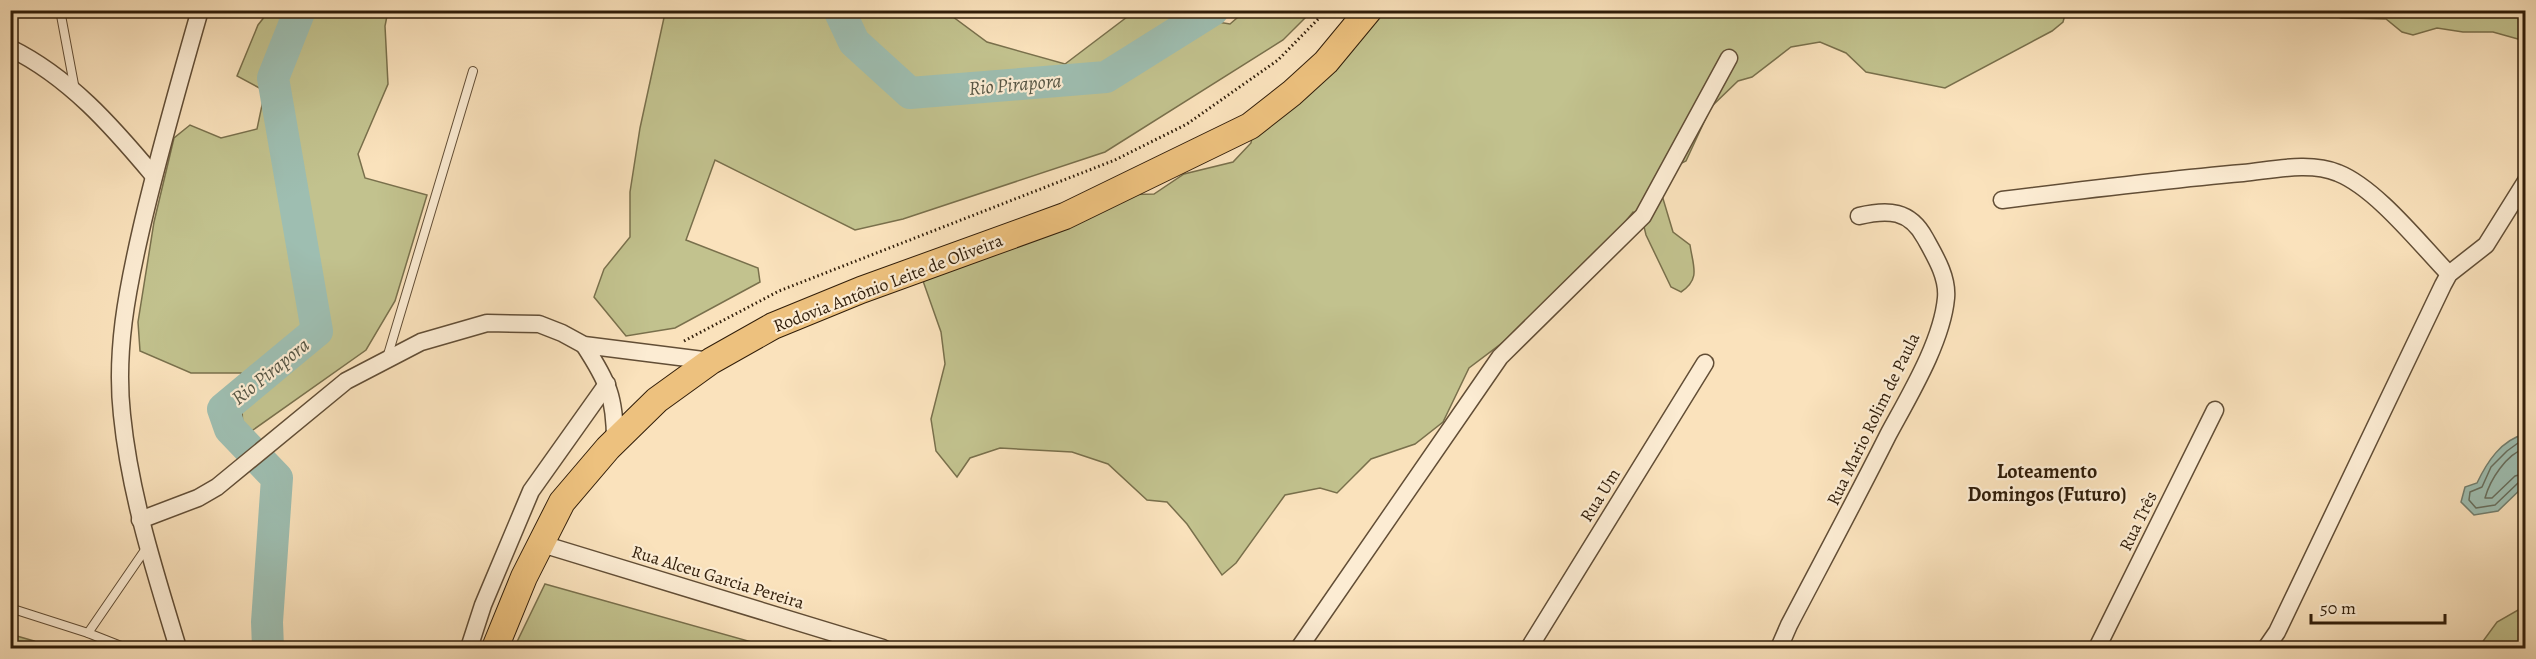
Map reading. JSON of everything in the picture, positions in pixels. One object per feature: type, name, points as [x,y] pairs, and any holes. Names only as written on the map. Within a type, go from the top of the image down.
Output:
[{"type":"main road","name":"Rodovia Antônio Leite de Oliveira","points":[[495,648],[524,577],[562,502],[615,441],[657,400],[711,361],[784,322],[861,290],[1065,216],[1250,126],[1292,93],[1326,62],[1369,10]]},
{"type":"street","points":[[178,648],[140,520],[122,414],[121,358],[124,303],[153,175],[200,10]]},
{"type":"street","points":[[11,47],[43,65],[76,91],[153,175]]},
{"type":"street","points":[[1299,648],[1500,357],[1642,216],[1729,58]]},
{"type":"street","points":[[2002,200],[2176,179],[2310,167],[2337,172],[2358,183],[2380,202],[2449,274]]},
{"type":"street","points":[[2266,648],[2277,632],[2449,274],[2486,245],[2526,181]]},
{"type":"street","name":"Rua Mario Rolim de Paula","points":[[1779,648],[1924,368],[1942,319],[1946,297],[1945,281],[1918,225],[1900,214],[1879,211],[1859,216]]},
{"type":"street","points":[[140,520],[198,498],[217,487],[346,381],[421,342],[487,323],[539,324],[584,345],[711,361]]},
{"type":"street","points":[[584,345],[611,394],[615,441]]},
{"type":"street","name":"Rua Um","points":[[1529,648],[1705,363]]},
{"type":"street","points":[[469,648],[483,605],[531,490],[607,384]]},
{"type":"street","name":"Rua Três","points":[[2097,648],[2215,410]]},
{"type":"street","name":"Rua Alceu Garcia Pereira","points":[[542,544],[883,648]]},
{"type":"lane","points":[[60,10],[76,91]]},
{"type":"lane","points":[[386,360],[473,71]]},
{"type":"lane","points":[[88,633],[147,548]]},
{"type":"lane","points":[[10,608],[126,648]]},
{"type":"path","points":[[680,344],[779,291],[1115,160],[1187,124],[1278,60],[1327,10]]},
{"type":"green space","points":[[269,11],[388,11],[385,26],[388,84],[358,154],[365,178],[427,195],[395,301],[366,350],[243,437],[241,373],[191,373],[140,351],[138,322],[154,222],[174,138],[190,125],[221,138],[257,129],[265,91],[237,76],[258,25]]},
{"type":"green space","points":[[670,11],[945,11],[987,42],[1065,64],[1135,11],[1230,24],[1245,11],[1312,11],[1283,40],[1105,152],[903,219],[855,230],[715,160],[686,240],[758,268],[760,282],[675,328],[626,336],[594,297],[604,269],[630,237],[630,192],[640,128],[665,13]]},
{"type":"green space","points":[[1383,11],[2066,11],[2063,22],[2052,31],[1945,88],[1866,72],[1846,53],[1820,42],[1791,47],[1752,77],[1738,81],[1711,107],[1686,161],[1661,173],[1661,192],[1673,232],[1690,245],[1694,272],[1687,287],[1681,292],[1671,287],[1646,235],[1641,214],[1633,212],[1599,254],[1530,322],[1469,368],[1443,422],[1415,444],[1371,459],[1337,493],[1320,488],[1285,495],[1236,563],[1222,575],[1187,524],[1167,502],[1147,500],[1108,464],[1072,452],[1000,448],[970,458],[957,477],[936,451],[931,419],[945,364],[941,332],[923,281],[1116,195],[1154,194],[1184,174],[1233,162],[1251,143],[1257,108],[1358,41]]},
{"type":"green space","points":[[2323,11],[2525,11],[2525,41],[2493,32],[2463,32],[2437,28],[2413,35],[2402,32],[2386,19],[2341,18]]},
{"type":"green space","points":[[545,584],[773,648],[514,648]]},
{"type":"green space","points":[[2525,606],[2525,648],[2478,648],[2497,622]]},
{"type":"green space","points":[[10,634],[34,641],[48,648],[11,648]]},
{"type":"water","points":[[2525,434],[2525,485],[2498,511],[2474,515],[2461,502],[2465,487],[2477,483],[2485,467],[2502,447],[2516,437]]},
{"type":"waterway","name":"Rio Pirapora","points":[[268,648],[267,622],[277,478],[230,429],[223,409],[317,331],[273,78],[300,10]]},
{"type":"waterway","name":"Rio Pirapora","points":[[839,10],[854,42],[910,93],[1106,77],[1213,10]]},
{"type":"district","name":"Loteamento Domingos (Futuro)","points":[[2047,482]]}]
